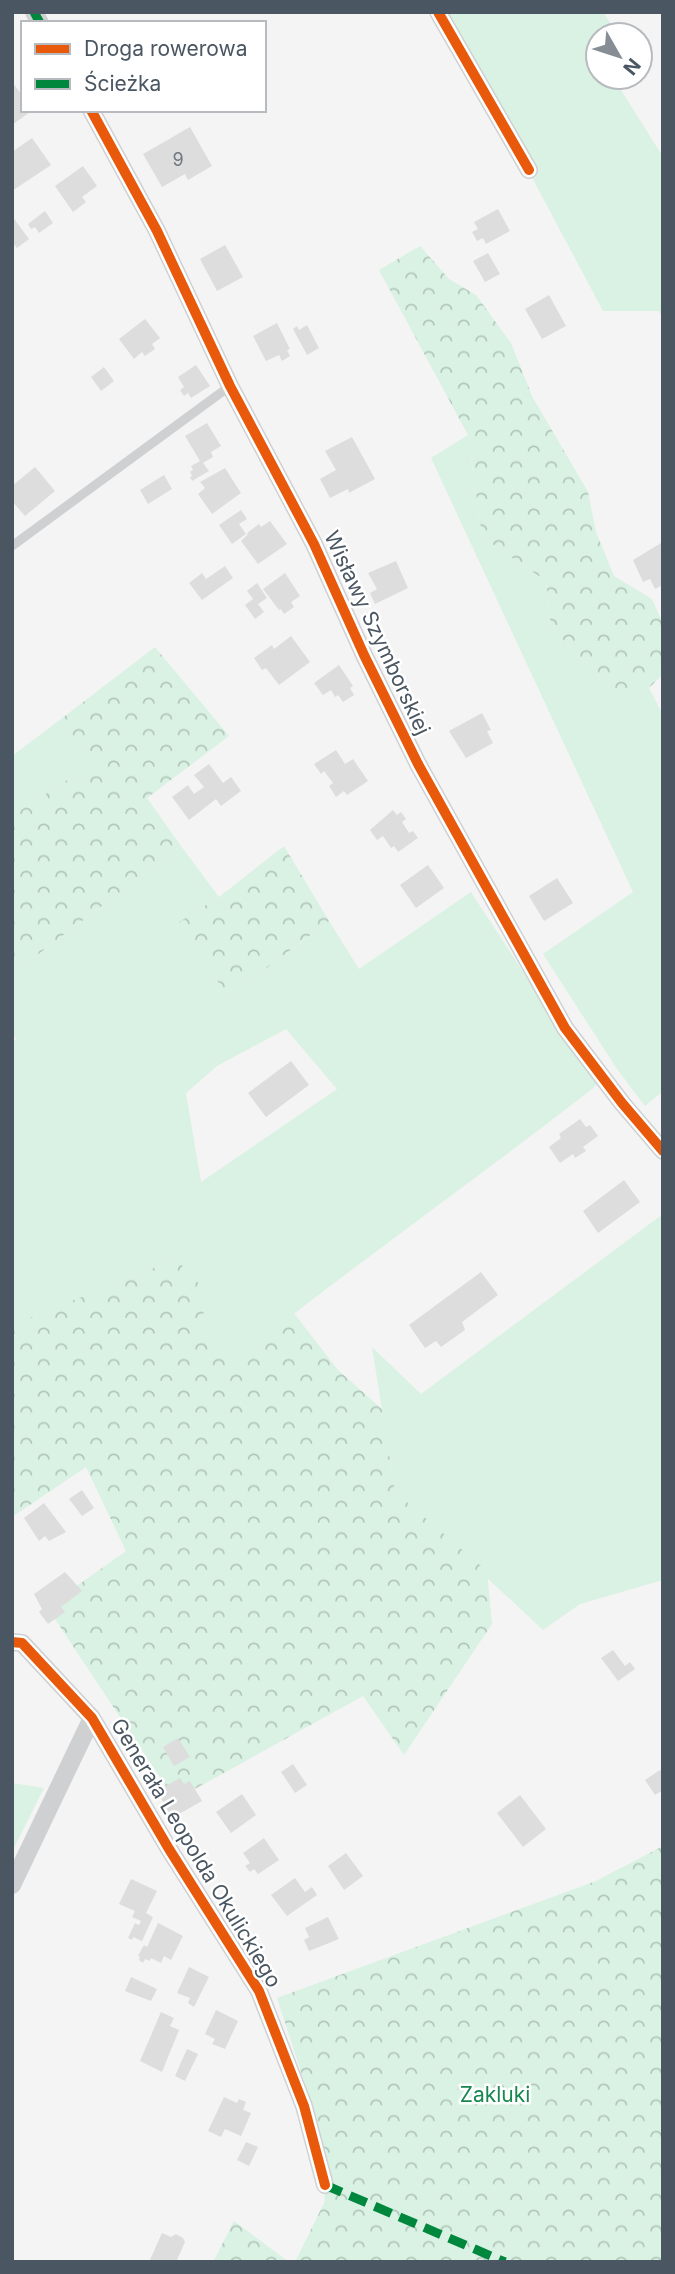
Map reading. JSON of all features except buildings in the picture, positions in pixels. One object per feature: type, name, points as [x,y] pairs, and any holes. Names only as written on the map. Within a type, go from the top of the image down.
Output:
[{"type":"street","points":[[438,12],[529,170]]},
{"type":"street","name":"Wisławy Szymborskiej","points":[[92,112],[172,261],[230,386],[314,544],[418,764],[560,1019],[577,1045],[663,1151]]},
{"type":"street","name":"Generała Leopolda Okulickiego","points":[[16,1638],[92,1718],[169,1849],[259,1991],[304,2106],[325,2185]]},
{"type":"street","points":[[12,1885],[92,1718]]},
{"type":"lane","points":[[12,546],[230,386]]},
{"type":"green space","points":[[444,12],[603,12],[609,21],[584,21],[584,91],[622,91],[663,157],[663,318],[659,311],[603,311]]},
{"type":"green space","points":[[420,246],[449,279],[476,295],[511,343],[532,396],[588,492],[596,532],[614,576],[652,599],[663,624],[663,674],[649,688],[614,692],[551,627],[546,581],[482,537],[468,435],[379,270]]},
{"type":"green space","points":[[468,435],[482,537],[546,581],[551,627],[613,691],[649,688],[663,715],[663,1091],[645,1106],[617,1069],[543,954],[633,892],[431,458]]},
{"type":"green space","points":[[155,647],[229,736],[147,798],[181,846],[12,974],[12,816],[90,765],[61,719]]},
{"type":"green space","points":[[61,719],[90,765],[12,816],[12,756]]},
{"type":"green space","points":[[181,846],[219,897],[180,922],[228,997],[329,921],[359,969],[471,892],[597,1085],[229,1365],[200,1318],[176,1259],[13,1325],[12,1042],[16,1039],[12,1033],[12,974]],"holes":[[[286,1029],[337,1089],[201,1182],[186,1093],[217,1066]]]},
{"type":"green space","points":[[284,846],[329,921],[228,997],[179,922],[219,897]]},
{"type":"green space","points":[[663,1214],[663,1580],[580,1604],[543,1630],[395,1492],[372,1347],[421,1394]]},
{"type":"green space","points":[[176,1259],[213,1299],[200,1318],[229,1364],[293,1312],[338,1370],[382,1409],[395,1492],[487,1571],[492,1624],[404,1755],[363,1696],[175,1800],[47,1607],[126,1551],[86,1467],[12,1517],[12,1325]]},
{"type":"green space","points":[[12,1783],[44,1788],[12,1852]]},
{"type":"green space","name":"Zakluki","points":[[663,1846],[663,2262],[295,2262],[325,2201],[318,2124],[277,1998],[596,1881]]},
{"type":"green space","points":[[234,2221],[289,2262],[213,2262]]},
{"type":"marked path","points":[[34,12],[39,21]]},
{"type":"marked path","points":[[325,2185],[505,2262]]},
{"type":"cycle path","points":[[438,12],[529,170]]},
{"type":"cycle path","points":[[92,112],[157,231],[230,386],[314,544],[364,655],[418,764],[565,1028],[622,1103],[663,1151]]},
{"type":"cycle path","points":[[12,1642],[22,1643],[92,1718],[169,1849],[259,1991],[304,2106],[325,2185]]}]
